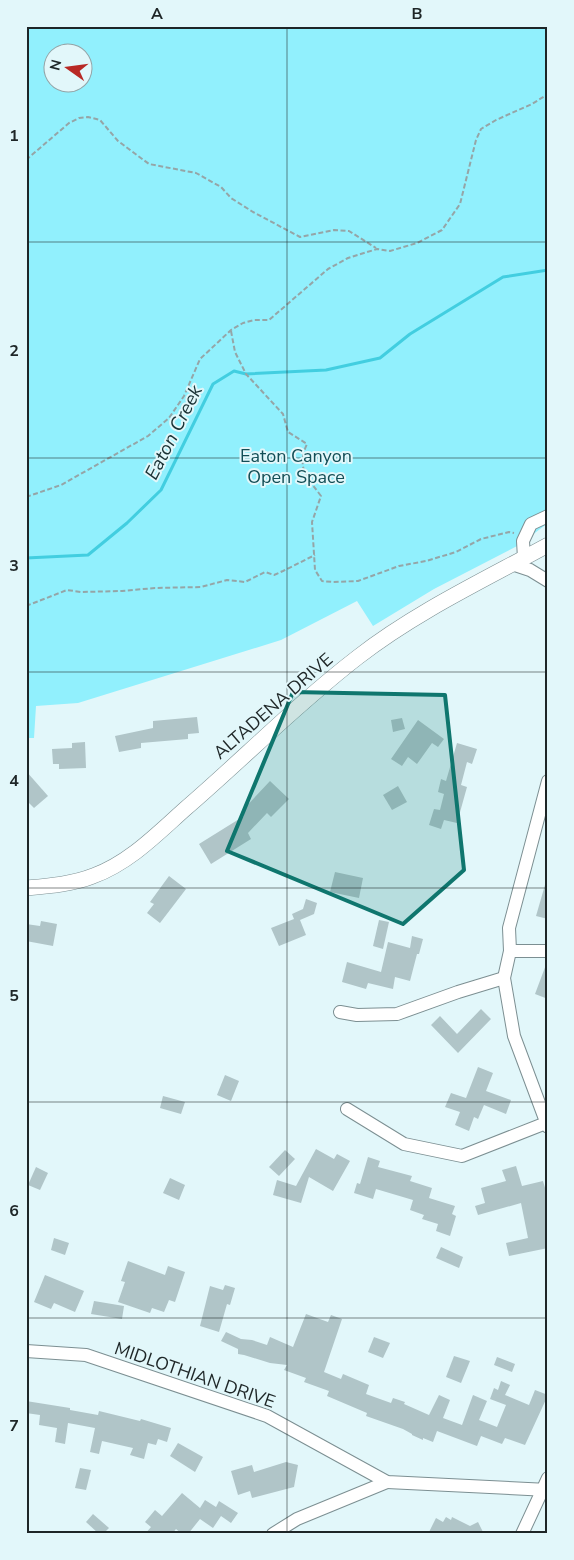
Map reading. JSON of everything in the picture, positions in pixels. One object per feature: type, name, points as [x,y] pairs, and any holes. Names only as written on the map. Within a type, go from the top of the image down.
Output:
[{"type":"main road","name":"ALTADENA DRIVE","points":[[26,888],[46,886],[93,876],[120,864],[222,776],[292,711],[358,657],[414,619],[548,545]]},
{"type":"street","points":[[548,516],[531,524],[523,541],[518,561],[548,581]]},
{"type":"street","points":[[347,1109],[404,1144],[462,1156],[547,1125],[514,1036],[504,978],[510,951],[509,928],[548,781]]},
{"type":"street","points":[[510,951],[548,951]]},
{"type":"street","points":[[340,1012],[357,1015],[397,1014],[504,978]]},
{"type":"street","name":"MIDLOTHIAN DRIVE","points":[[26,1351],[86,1356],[267,1416],[387,1482],[546,1486]]},
{"type":"street","points":[[273,1534],[297,1519],[387,1482]]},
{"type":"street","points":[[522,1534],[546,1486]]},
{"type":"path","points":[[26,160],[69,123],[79,118],[88,117],[100,120],[118,141],[149,164],[196,173],[221,187],[231,198],[253,212],[300,237],[334,230],[349,231],[378,249],[390,251],[417,243],[442,230],[460,204],[476,140],[481,129],[548,94]]},
{"type":"path","points":[[26,497],[61,485],[148,436],[170,418],[200,358],[231,330],[254,320],[270,320],[328,268],[348,258],[378,249]]},
{"type":"path","points":[[231,330],[235,352],[246,374],[283,414],[288,432],[307,444],[302,455],[302,465],[308,479],[321,496],[312,522],[314,537],[312,545],[315,555],[315,570],[322,580],[333,582],[358,581],[399,566],[426,561],[456,552],[481,539],[509,532],[526,535]]},
{"type":"path","points":[[26,606],[67,590],[81,592],[122,591],[201,587],[227,580],[245,582],[265,572],[274,574],[283,571],[315,555]]},
{"type":"highlighted area","points":[[293,692],[445,695],[464,870],[403,924],[227,851]]},
{"type":"green space","name":"Eaton Canyon Open Space","points":[[26,26],[548,26],[548,523],[519,545],[434,589],[373,626],[357,601],[281,640],[78,703],[36,706],[34,738],[26,738]]},
{"type":"building","points":[[197,717],[199,733],[188,734],[188,739],[141,743],[141,748],[119,752],[115,736],[153,728],[153,721]]},
{"type":"building","points":[[402,718],[405,729],[393,732],[391,720]]},
{"type":"building","points":[[418,720],[444,739],[438,747],[432,743],[417,764],[408,757],[402,766],[391,759]]},
{"type":"building","points":[[85,742],[86,768],[59,769],[59,764],[53,764],[52,749],[72,748],[72,743]]},
{"type":"building","points":[[457,743],[477,749],[472,764],[467,762],[461,785],[467,787],[457,823],[444,820],[441,829],[429,825],[434,809],[440,810],[444,794],[438,792],[441,779],[446,781]]},
{"type":"building","points":[[26,771],[48,796],[34,808],[26,800]]},
{"type":"building","points":[[270,781],[289,799],[271,817],[267,813],[248,833],[251,839],[211,864],[199,844],[244,816],[241,812]]},
{"type":"building","points":[[398,786],[407,802],[392,810],[383,795]]},
{"type":"building","points":[[335,872],[363,878],[359,898],[330,892]]},
{"type":"building","points":[[169,876],[186,889],[160,923],[147,913],[154,904],[150,902]]},
{"type":"building","points":[[545,885],[548,885],[548,919],[536,916]]},
{"type":"building","points":[[306,899],[317,903],[314,914],[300,920],[306,935],[279,946],[271,928],[294,919],[292,914],[303,909]]},
{"type":"building","points":[[379,920],[389,922],[383,949],[373,946]]},
{"type":"building","points":[[41,921],[57,924],[53,946],[26,941],[26,924],[40,926]]},
{"type":"building","points":[[412,936],[423,939],[410,981],[395,977],[393,989],[368,983],[366,989],[342,982],[347,962],[381,972],[388,942],[410,948]]},
{"type":"building","points":[[548,963],[548,999],[535,994]]},
{"type":"building","points":[[481,1009],[491,1019],[458,1053],[431,1025],[440,1016],[457,1034]]},
{"type":"building","points":[[478,1067],[493,1073],[486,1091],[511,1100],[506,1114],[484,1105],[478,1119],[474,1117],[469,1131],[455,1125],[460,1112],[445,1107],[451,1093],[466,1098]]},
{"type":"building","points":[[225,1075],[239,1081],[231,1101],[217,1095]]},
{"type":"building","points":[[163,1096],[185,1102],[181,1114],[160,1108]]},
{"type":"building","points":[[316,1149],[334,1159],[337,1154],[350,1161],[333,1191],[309,1177],[301,1203],[273,1195],[277,1180],[296,1186]]},
{"type":"building","points":[[285,1150],[295,1159],[279,1176],[269,1167]]},
{"type":"building","points":[[368,1157],[380,1161],[378,1167],[412,1176],[410,1181],[432,1188],[429,1198],[455,1206],[452,1214],[456,1216],[450,1236],[436,1231],[438,1224],[422,1219],[424,1215],[410,1210],[413,1200],[376,1189],[373,1199],[354,1193],[357,1183],[360,1184]]},
{"type":"building","points":[[516,1166],[522,1186],[543,1181],[548,1198],[548,1248],[509,1256],[506,1243],[528,1238],[521,1203],[478,1215],[475,1206],[485,1203],[481,1188],[506,1181],[502,1170]]},
{"type":"building","points":[[36,1167],[48,1173],[40,1190],[28,1185]]},
{"type":"building","points":[[170,1178],[185,1185],[179,1200],[163,1193]]},
{"type":"building","points":[[54,1238],[69,1243],[65,1255],[51,1250]]},
{"type":"building","points":[[441,1247],[463,1257],[459,1268],[436,1258]]},
{"type":"building","points":[[128,1261],[165,1275],[168,1266],[185,1272],[175,1302],[169,1300],[164,1312],[152,1308],[150,1313],[118,1302],[125,1282],[121,1281]]},
{"type":"building","points":[[45,1275],[84,1291],[75,1312],[54,1303],[51,1309],[34,1302]]},
{"type":"building","points":[[225,1285],[235,1288],[230,1305],[227,1304],[219,1332],[200,1326],[210,1286],[223,1290]]},
{"type":"building","points":[[94,1301],[124,1306],[122,1319],[91,1314]]},
{"type":"building","points":[[306,1314],[328,1322],[331,1315],[342,1319],[324,1372],[341,1379],[343,1374],[369,1385],[366,1394],[391,1403],[393,1398],[405,1402],[404,1404],[429,1415],[439,1395],[450,1400],[443,1418],[462,1425],[473,1395],[487,1401],[479,1420],[497,1427],[506,1405],[490,1399],[494,1388],[498,1390],[501,1381],[510,1385],[505,1395],[529,1405],[535,1390],[548,1395],[525,1445],[505,1438],[502,1444],[481,1436],[477,1446],[437,1431],[433,1442],[423,1438],[423,1440],[403,1429],[366,1416],[367,1413],[327,1396],[329,1391],[304,1382],[306,1378],[284,1370],[287,1365],[270,1363],[238,1354],[238,1349],[221,1341],[226,1332],[241,1339],[267,1345],[270,1337],[293,1347]]},
{"type":"building","points":[[374,1337],[390,1343],[383,1358],[368,1352]]},
{"type":"building","points":[[454,1356],[470,1361],[461,1383],[446,1377]]},
{"type":"building","points":[[497,1357],[515,1364],[512,1372],[494,1365]]},
{"type":"building","points":[[26,1401],[70,1408],[70,1410],[98,1415],[99,1411],[140,1421],[141,1419],[171,1428],[167,1442],[158,1439],[156,1445],[148,1443],[144,1459],[130,1455],[133,1448],[102,1441],[99,1454],[90,1452],[95,1428],[68,1423],[65,1444],[55,1442],[57,1428],[39,1425],[40,1415],[26,1413]]},
{"type":"building","points":[[178,1443],[203,1457],[195,1472],[170,1456]]},
{"type":"building","points":[[286,1462],[298,1465],[294,1487],[252,1498],[250,1491],[238,1495],[231,1471],[252,1465],[254,1472]]},
{"type":"building","points":[[80,1468],[91,1470],[86,1490],[75,1488]]},
{"type":"building","points":[[182,1493],[200,1508],[205,1500],[216,1507],[219,1501],[238,1513],[231,1523],[221,1516],[213,1528],[200,1519],[188,1534],[182,1534],[176,1529],[172,1534],[145,1534],[151,1527],[145,1522],[155,1510],[162,1516]]},
{"type":"building","points":[[93,1514],[109,1528],[103,1534],[99,1534],[86,1522]]},
{"type":"building","points":[[446,1517],[451,1520],[452,1517],[470,1526],[478,1522],[484,1534],[428,1534],[436,1518],[443,1522]]},
{"type":"waterway","name":"Eaton Creek","points":[[26,558],[88,555],[127,523],[161,490],[213,384],[234,371],[246,374],[326,370],[380,358],[410,334],[503,277],[548,270]]}]
